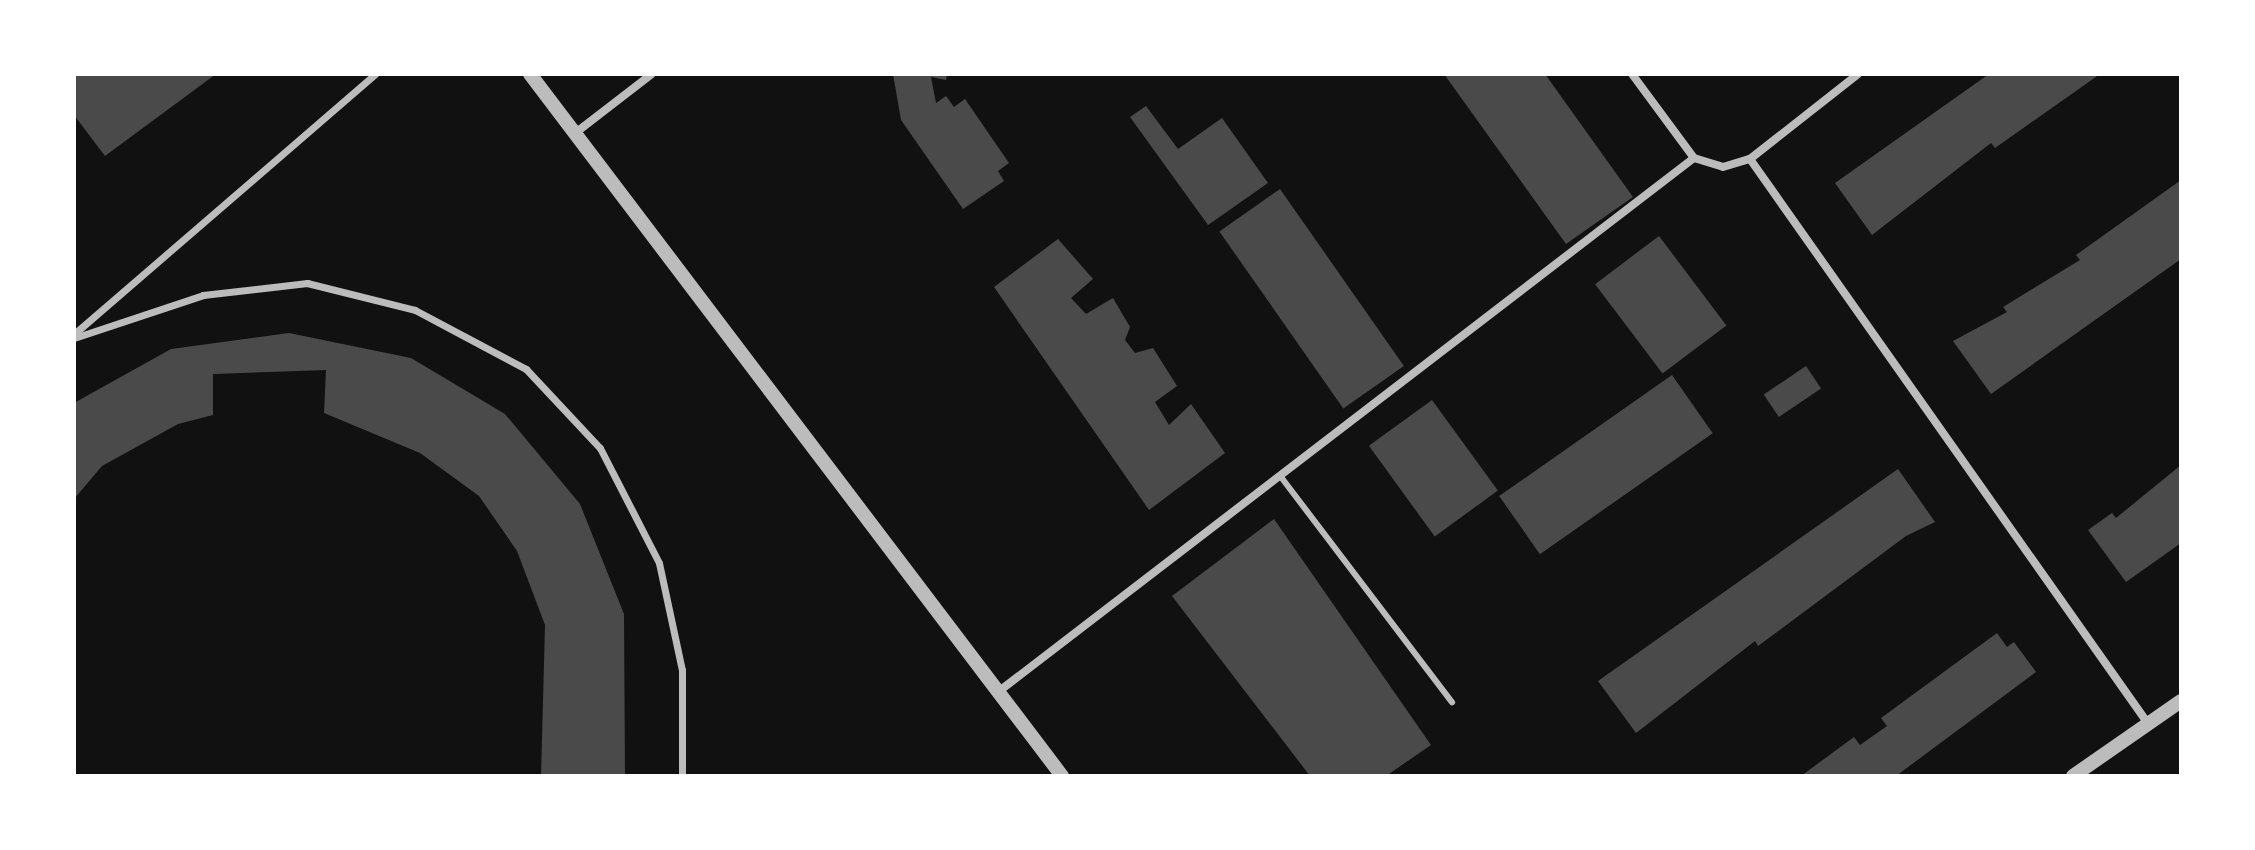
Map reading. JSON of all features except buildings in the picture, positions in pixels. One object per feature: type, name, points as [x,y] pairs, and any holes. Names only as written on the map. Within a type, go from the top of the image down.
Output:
[{"type":"street","points":[[74,336],[375,74]]},
{"type":"street","points":[[530,74],[1062,776]]},
{"type":"street","points":[[574,134],[652,74]]},
{"type":"street","points":[[1632,74],[1694,158],[1723,167],[1750,159],[1858,74]]},
{"type":"street","points":[[998,692],[1694,158]]},
{"type":"street","points":[[1750,159],[2149,725]]},
{"type":"street","points":[[74,336],[203,295],[307,283],[415,310],[526,369],[600,448],[659,563],[682,670],[682,776]]},
{"type":"street","points":[[2073,776],[2181,701]]},
{"type":"lane","points":[[1281,477],[1452,702]]}]
